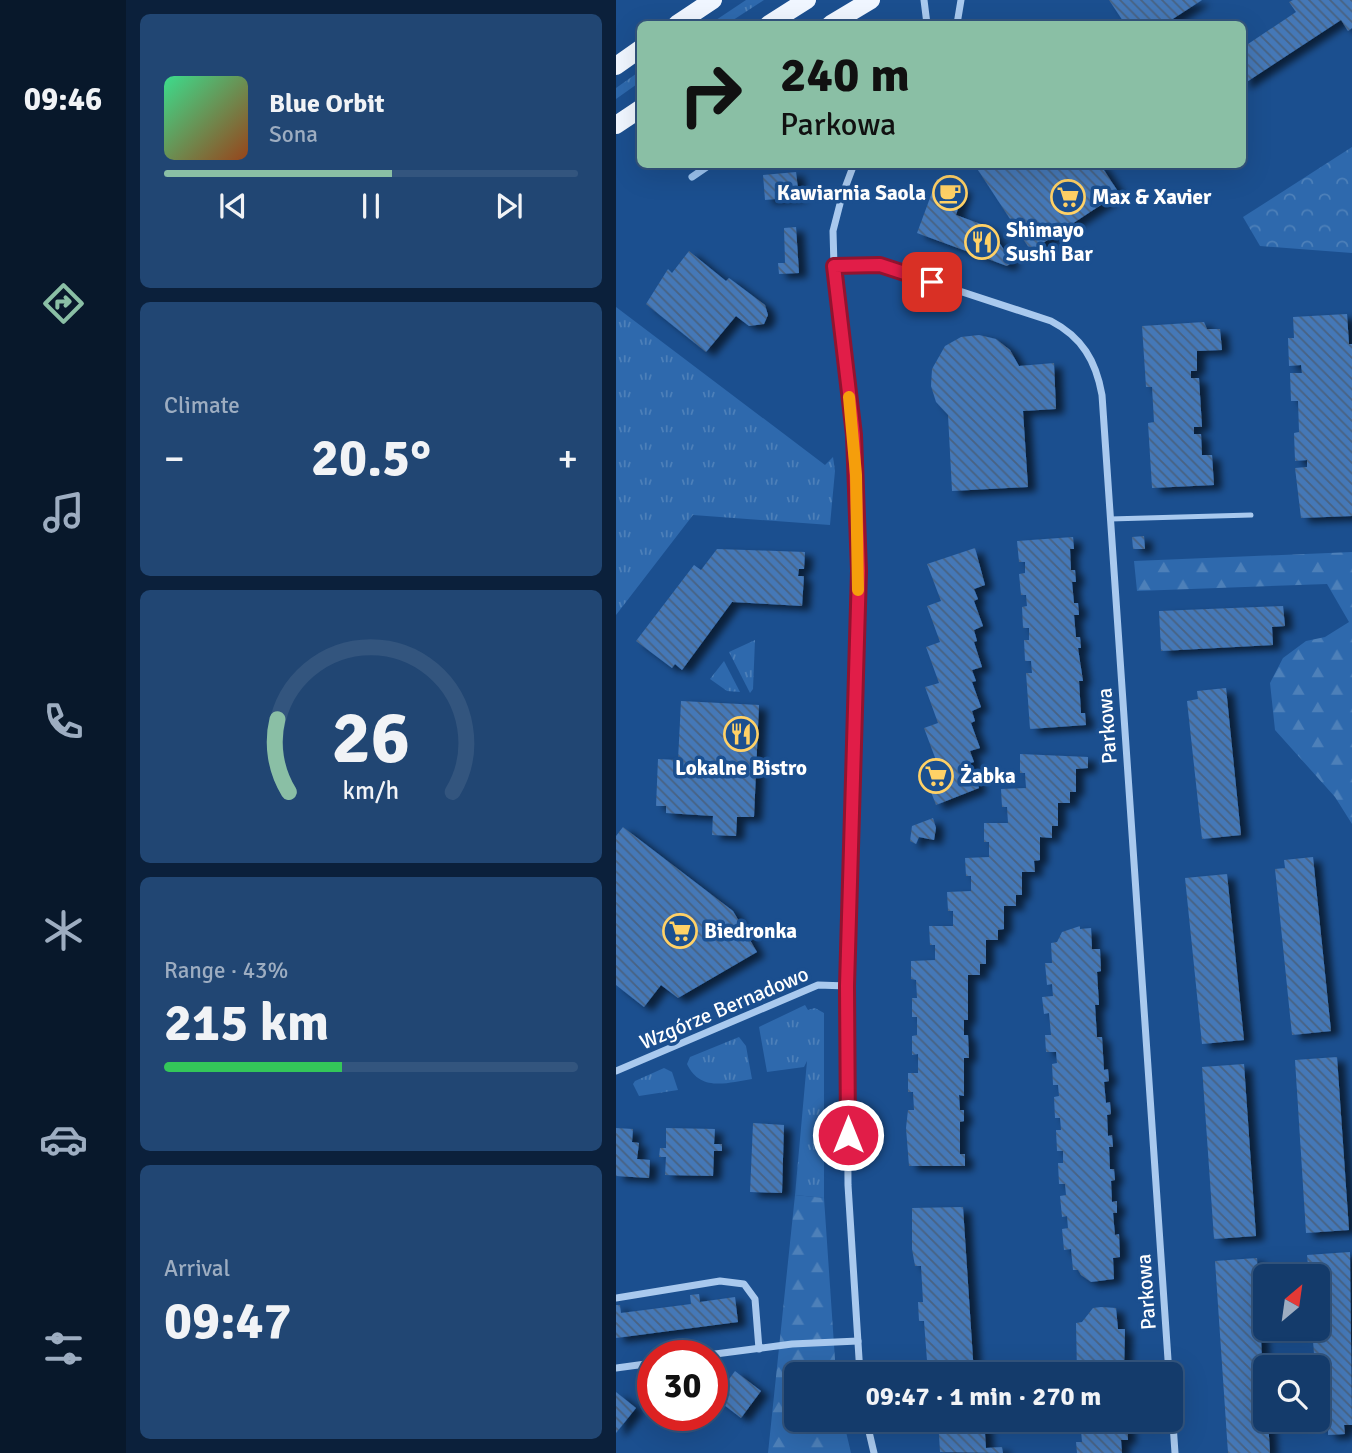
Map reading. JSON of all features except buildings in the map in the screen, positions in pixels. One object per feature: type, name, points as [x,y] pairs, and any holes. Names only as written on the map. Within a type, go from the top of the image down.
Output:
[{"type":"main road","points":[[682,21],[713,0]]},
{"type":"main road","points":[[774,21],[807,0]]},
{"type":"main road","points":[[836,21],[871,0]]},
{"type":"main road","points":[[616,66],[637,51]]},
{"type":"main road","points":[[616,125],[637,111]]},
{"type":"street","points":[[924,0],[927,21]]},
{"type":"street","points":[[958,21],[961,0]]},
{"type":"street","points":[[852,168],[833,231],[834,266],[854,435],[859,559],[847,986],[848,1185],[859,1362]]},
{"type":"street","name":"Parkowa","points":[[834,266],[880,265],[1037,315],[1074,336],[1098,372],[1102,395],[1168,1362]]},
{"type":"street","name":"Wzgórze Bernadowo","points":[[616,1071],[818,985],[847,986]]},
{"type":"street","points":[[616,1297],[720,1281],[744,1284],[755,1299],[759,1349]]},
{"type":"street","points":[[728,1353],[858,1341]]},
{"type":"street","points":[[616,1368],[637,1365]]},
{"type":"street","points":[[869,1432],[874,1453]]},
{"type":"street","points":[[1174,1432],[1175,1453]]},
{"type":"lane","points":[[1110,519],[1251,515]]},
{"type":"green space","points":[[746,0],[764,0],[732,21],[714,21]]},
{"type":"green space","points":[[637,73],[637,84],[616,99],[616,88]]},
{"type":"green space","points":[[1352,147],[1352,253],[1260,246],[1243,217]]},
{"type":"green space","points":[[616,307],[825,465],[833,457],[835,471],[830,525],[693,515],[616,615]]},
{"type":"green space","points":[[1352,552],[1352,824],[1335,797],[1275,730],[1270,683],[1283,658],[1306,641],[1325,637],[1349,622],[1327,584],[1137,591],[1134,561]]},
{"type":"green space","points":[[755,640],[753,689],[750,693],[729,652]]},
{"type":"green space","points":[[724,661],[740,692],[727,691],[710,679]]},
{"type":"green space","points":[[805,1005],[808,1010],[815,1008],[824,1013],[824,1198],[795,1195],[807,1061],[804,1067],[767,1072],[759,1027]]},
{"type":"green space","points":[[739,1037],[746,1046],[752,1079],[715,1084],[699,1079],[692,1073],[687,1064],[690,1057]]},
{"type":"green space","points":[[664,1068],[672,1072],[678,1090],[639,1096],[633,1084],[635,1081]]},
{"type":"green space","points":[[795,1195],[824,1198],[835,1362],[784,1362],[784,1432],[846,1432],[851,1453],[768,1453]]},
{"type":"waterway","points":[[692,177],[705,168]]},
{"type":"slow traffic","points":[[849,397],[856,475],[858,590]]},
{"type":"place","name":"Kawiarnia Saola","points":[[950,193]]},
{"type":"place","name":"Max & Xavier","points":[[1068,197]]},
{"type":"place","name":"Shimayo Sushi Bar","points":[[982,242]]},
{"type":"place","name":"Lokalne Bistro","points":[[741,734]]},
{"type":"place","name":"Żabka","points":[[936,776]]},
{"type":"place","name":"Biedronka","points":[[680,931]]},
{"type":"route","points":[[848,1135],[848,912],[859,571],[854,435],[834,266],[880,265],[932,282]]}]
